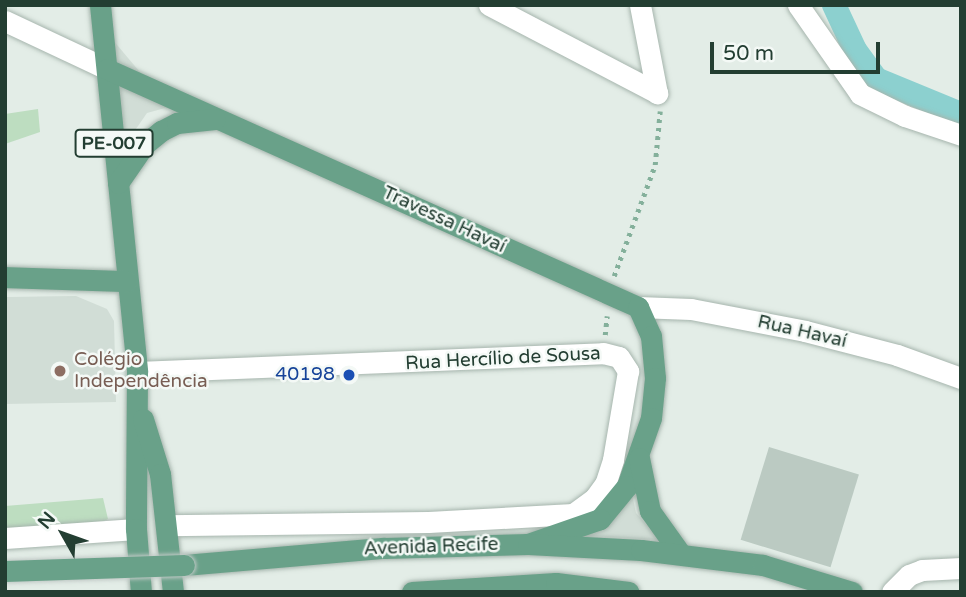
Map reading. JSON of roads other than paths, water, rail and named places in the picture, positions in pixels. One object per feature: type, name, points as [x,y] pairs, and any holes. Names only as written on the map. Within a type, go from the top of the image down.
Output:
[{"type":"main road","name":"PE-007","points":[[100,5],[137,372],[139,404],[136,529],[141,592]]},
{"type":"main road","name":"Travessa Havaí","points":[[107,69],[224,119],[638,307]]},
{"type":"main road","points":[[118,183],[145,144],[161,131],[177,123],[224,119]]},
{"type":"main road","points":[[5,277],[127,281]]},
{"type":"main road","points":[[528,544],[600,519],[627,486],[651,418],[655,378],[651,335],[638,307]]},
{"type":"main road","name":"PE-007","points":[[139,404],[160,474],[173,592]]},
{"type":"main road","points":[[639,458],[650,511],[680,553]]},
{"type":"main road","name":"Avenida Recife","points":[[5,571],[184,565],[384,548],[528,544],[680,553],[763,565],[852,592]]},
{"type":"main road","points":[[412,592],[556,583],[628,592]]},
{"type":"main road","points":[[534,592],[556,583]]},
{"type":"street","points":[[489,5],[657,93],[640,5]]},
{"type":"street","points":[[798,5],[860,94],[896,113],[961,135]]},
{"type":"street","points":[[5,20],[107,69]]},
{"type":"street","name":"Rua Havaí","points":[[638,307],[691,309],[805,331],[897,355],[961,378]]},
{"type":"street","name":"Rua Hercílio de Sousa","points":[[137,372],[603,353],[613,354],[626,364],[626,395],[605,484],[595,498],[573,514],[428,522],[166,525]]},
{"type":"street","points":[[5,538],[136,529]]},
{"type":"street","points":[[892,592],[909,575],[922,570],[961,568]]},
{"type":"waterway","points":[[834,5],[855,50],[876,79],[961,114]]},
{"type":"place","name":"Colégio Independência","points":[[60,371]]},
{"type":"place","name":"40198","points":[[349,375]]}]
